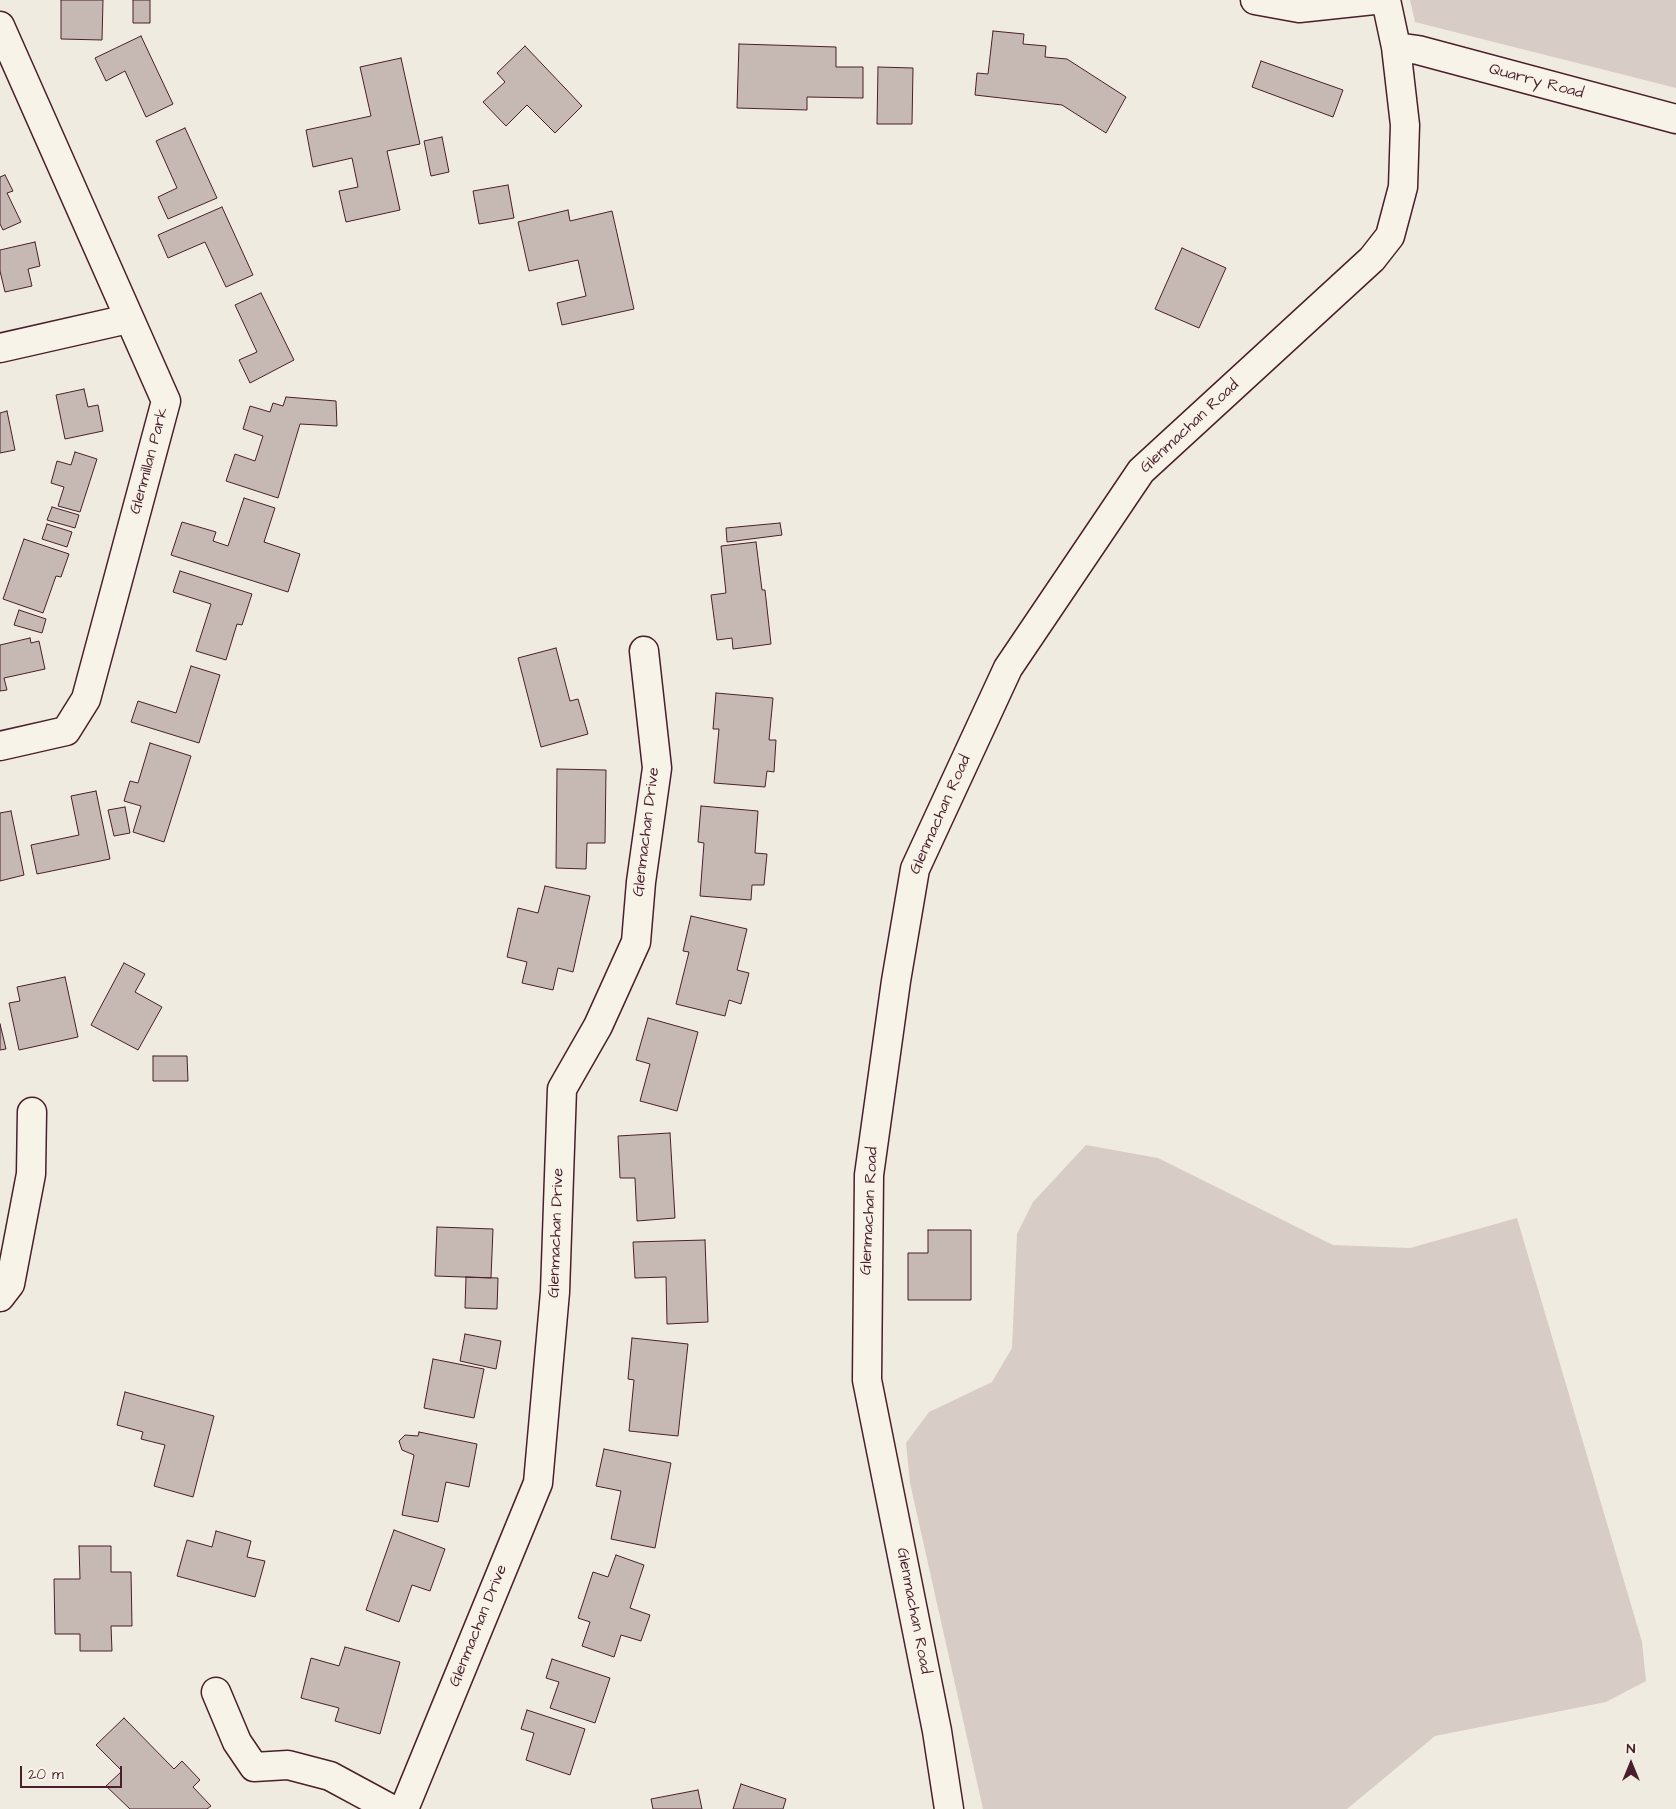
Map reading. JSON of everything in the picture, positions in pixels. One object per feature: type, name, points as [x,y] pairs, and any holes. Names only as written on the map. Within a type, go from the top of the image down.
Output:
[{"type":"street","points":[[1255,0],[1299,8],[1374,0]]},
{"type":"street","name":"Glenmachan Road","points":[[949,1809],[937,1731],[867,1380],[869,1175],[896,981],[915,869],[1008,668],[1141,471],[1372,259],[1390,236],[1403,187],[1405,125],[1396,47],[1386,0]]},
{"type":"street","name":"Glenmillan Park","points":[[0,26],[128,319],[166,401],[86,699],[66,732],[0,746]]},
{"type":"street","name":"Quarry Road","points":[[1396,47],[1418,50],[1676,119]]},
{"type":"street","points":[[0,348],[128,319]]},
{"type":"street","name":"Glenmachan Drive","points":[[404,1809],[538,1483],[556,1292],[562,1089],[598,1026],[636,942],[641,882],[657,768],[644,651]]},
{"type":"street","points":[[0,1297],[10,1284],[31,1174],[32,1112]]},
{"type":"street","points":[[216,1692],[236,1742],[254,1767],[288,1765],[330,1776],[391,1809]]},
{"type":"shaded area","points":[[1410,0],[1676,0],[1676,88],[1415,22]]},
{"type":"shaded area","points":[[1086,1145],[1158,1158],[1333,1245],[1410,1248],[1517,1218],[1642,1642],[1646,1681],[1606,1702],[1435,1736],[1347,1809],[983,1809],[910,1483],[906,1443],[929,1412],[992,1382],[1012,1348],[1017,1234],[1033,1202]]},
{"type":"building","points":[[61,0],[103,0],[102,40],[61,39]]},
{"type":"building","points":[[133,0],[150,0],[150,23],[133,23]]},
{"type":"building","points":[[993,31],[1024,34],[1023,44],[1046,46],[1045,57],[1067,59],[1126,97],[1106,133],[1062,105],[975,95],[977,73],[988,74]]},
{"type":"building","points":[[141,36],[173,104],[146,117],[125,71],[106,81],[95,58]]},
{"type":"building","points":[[739,44],[836,47],[836,67],[863,67],[863,98],[807,97],[807,110],[737,108]]},
{"type":"building","points":[[525,46],[582,106],[555,133],[527,105],[506,126],[483,102],[505,82],[497,73]]},
{"type":"building","points":[[401,58],[420,144],[387,151],[400,210],[346,222],[339,191],[358,187],[352,158],[313,167],[306,130],[371,116],[360,67]]},
{"type":"building","points":[[1261,61],[1343,90],[1333,117],[1252,87]]},
{"type":"building","points":[[878,67],[913,68],[912,124],[877,124]]},
{"type":"building","points":[[185,128],[217,198],[168,219],[158,197],[177,188],[156,141]]},
{"type":"building","points":[[442,137],[449,172],[431,176],[424,141]]},
{"type":"building","points":[[5,175],[13,191],[7,193],[21,222],[3,230],[0,224],[0,177]]},
{"type":"building","points":[[508,185],[514,218],[479,224],[473,191]]},
{"type":"building","points":[[222,207],[253,275],[226,287],[205,242],[168,258],[158,235]]},
{"type":"building","points":[[568,210],[570,221],[612,211],[634,309],[562,325],[557,303],[586,296],[578,260],[529,271],[518,222]]},
{"type":"building","points":[[35,242],[40,266],[28,269],[32,286],[5,292],[0,271],[0,250]]},
{"type":"building","points":[[1182,248],[1226,268],[1199,328],[1155,309]]},
{"type":"building","points":[[261,293],[294,360],[250,383],[239,360],[257,352],[235,305]]},
{"type":"building","points":[[84,389],[88,407],[98,405],[103,431],[65,439],[56,395]]},
{"type":"building","points":[[286,397],[336,401],[337,426],[300,424],[278,498],[226,481],[235,454],[255,461],[263,436],[243,429],[250,406],[270,412],[273,403],[283,406]]},
{"type":"building","points":[[7,411],[15,450],[0,453],[0,413]]},
{"type":"building","points":[[75,452],[97,459],[80,512],[58,506],[64,487],[51,483],[57,461],[71,465]]},
{"type":"building","points":[[244,498],[275,508],[264,542],[300,554],[288,592],[171,555],[182,522],[216,532],[213,541],[228,546]]},
{"type":"building","points":[[52,507],[79,515],[75,528],[47,520]]},
{"type":"building","points":[[780,523],[782,535],[727,542],[726,528]]},
{"type":"building","points":[[47,524],[72,532],[67,547],[42,539]]},
{"type":"building","points":[[24,539],[69,554],[61,577],[56,576],[43,613],[3,599]]},
{"type":"building","points":[[756,542],[762,590],[765,590],[771,644],[733,649],[732,638],[717,640],[711,595],[726,593],[721,546]]},
{"type":"building","points":[[180,571],[252,594],[242,625],[237,624],[226,660],[196,651],[211,604],[173,592]]},
{"type":"building","points":[[19,610],[46,619],[42,633],[14,625]]},
{"type":"building","points":[[30,638],[31,643],[39,641],[45,669],[4,678],[7,690],[0,691],[0,645]]},
{"type":"building","points":[[556,648],[570,701],[578,699],[588,734],[541,747],[518,658]]},
{"type":"building","points":[[191,666],[220,675],[199,743],[131,722],[138,701],[176,713]]},
{"type":"building","points":[[716,693],[773,698],[769,740],[776,740],[774,772],[767,771],[765,787],[714,783],[719,729],[713,729]]},
{"type":"building","points":[[150,743],[191,756],[164,842],[133,832],[141,806],[124,801],[130,781],[138,783]]},
{"type":"building","points":[[557,769],[606,770],[605,843],[587,843],[586,869],[556,868]]},
{"type":"building","points":[[96,791],[110,859],[37,874],[31,845],[79,835],[71,796]]},
{"type":"building","points":[[701,806],[758,811],[755,853],[767,854],[764,885],[752,885],[751,900],[700,896],[704,843],[698,842]]},
{"type":"building","points":[[125,807],[130,833],[114,836],[108,810]]},
{"type":"building","points":[[11,811],[24,875],[0,881],[0,813]]},
{"type":"building","points":[[545,886],[590,896],[573,972],[558,968],[553,990],[522,983],[527,962],[507,957],[518,908],[538,913]]},
{"type":"building","points":[[691,916],[747,929],[737,970],[749,973],[741,1004],[729,1000],[725,1016],[676,1004],[689,952],[683,951]]},
{"type":"building","points":[[124,963],[145,974],[135,992],[162,1007],[138,1050],[91,1025]]},
{"type":"building","points":[[65,977],[78,1037],[19,1050],[9,1003],[20,1001],[17,987]]},
{"type":"building","points":[[648,1018],[698,1032],[677,1111],[640,1101],[650,1064],[636,1060]]},
{"type":"building","points":[[0,1024],[6,1049],[0,1050]]},
{"type":"building","points":[[153,1056],[187,1056],[188,1081],[153,1081]]},
{"type":"building","points":[[670,1133],[675,1218],[637,1221],[635,1178],[620,1178],[618,1136]]},
{"type":"building","points":[[437,1227],[493,1229],[491,1278],[435,1276]]},
{"type":"building","points":[[928,1230],[971,1230],[971,1300],[908,1300],[908,1253],[928,1253]]},
{"type":"building","points":[[705,1240],[708,1322],[667,1324],[666,1277],[635,1278],[633,1242]]},
{"type":"building","points":[[466,1277],[498,1278],[497,1309],[465,1308]]},
{"type":"building","points":[[465,1334],[501,1341],[496,1369],[460,1361]]},
{"type":"building","points":[[632,1338],[688,1344],[678,1436],[629,1431],[634,1380],[628,1379]]},
{"type":"building","points":[[433,1359],[484,1369],[474,1418],[424,1408]]},
{"type":"building","points":[[125,1392],[214,1416],[193,1497],[154,1486],[165,1445],[141,1439],[143,1432],[117,1425]]},
{"type":"building","points":[[419,1432],[477,1444],[469,1487],[446,1482],[438,1522],[402,1515],[414,1455],[402,1450],[399,1441],[405,1435],[418,1436]]},
{"type":"building","points":[[604,1449],[671,1463],[655,1548],[611,1539],[621,1491],[596,1486]]},
{"type":"building","points":[[394,1530],[445,1549],[430,1591],[412,1585],[399,1622],[366,1610]]},
{"type":"building","points":[[216,1531],[251,1541],[247,1557],[265,1561],[255,1597],[177,1576],[187,1540],[212,1547]]},
{"type":"building","points":[[79,1546],[111,1546],[111,1572],[131,1572],[132,1626],[111,1626],[112,1651],[80,1651],[80,1634],[55,1634],[54,1579],[80,1579]]},
{"type":"building","points":[[616,1555],[644,1565],[630,1608],[650,1615],[641,1641],[621,1635],[614,1657],[582,1646],[590,1622],[578,1618],[593,1572],[608,1577]]},
{"type":"building","points":[[345,1647],[400,1662],[380,1734],[335,1721],[339,1708],[301,1698],[311,1658],[339,1666]]},
{"type":"building","points":[[552,1659],[610,1678],[595,1723],[550,1708],[559,1682],[546,1678]]},
{"type":"building","points":[[527,1710],[585,1729],[570,1775],[526,1760],[534,1733],[521,1729]]},
{"type":"building","points":[[124,1718],[174,1769],[182,1761],[200,1780],[193,1787],[211,1806],[207,1809],[130,1809],[106,1786],[122,1771],[96,1745]]},
{"type":"building","points":[[741,1784],[786,1799],[783,1809],[733,1809]]},
{"type":"building","points":[[698,1790],[702,1809],[653,1809],[651,1799]]}]
